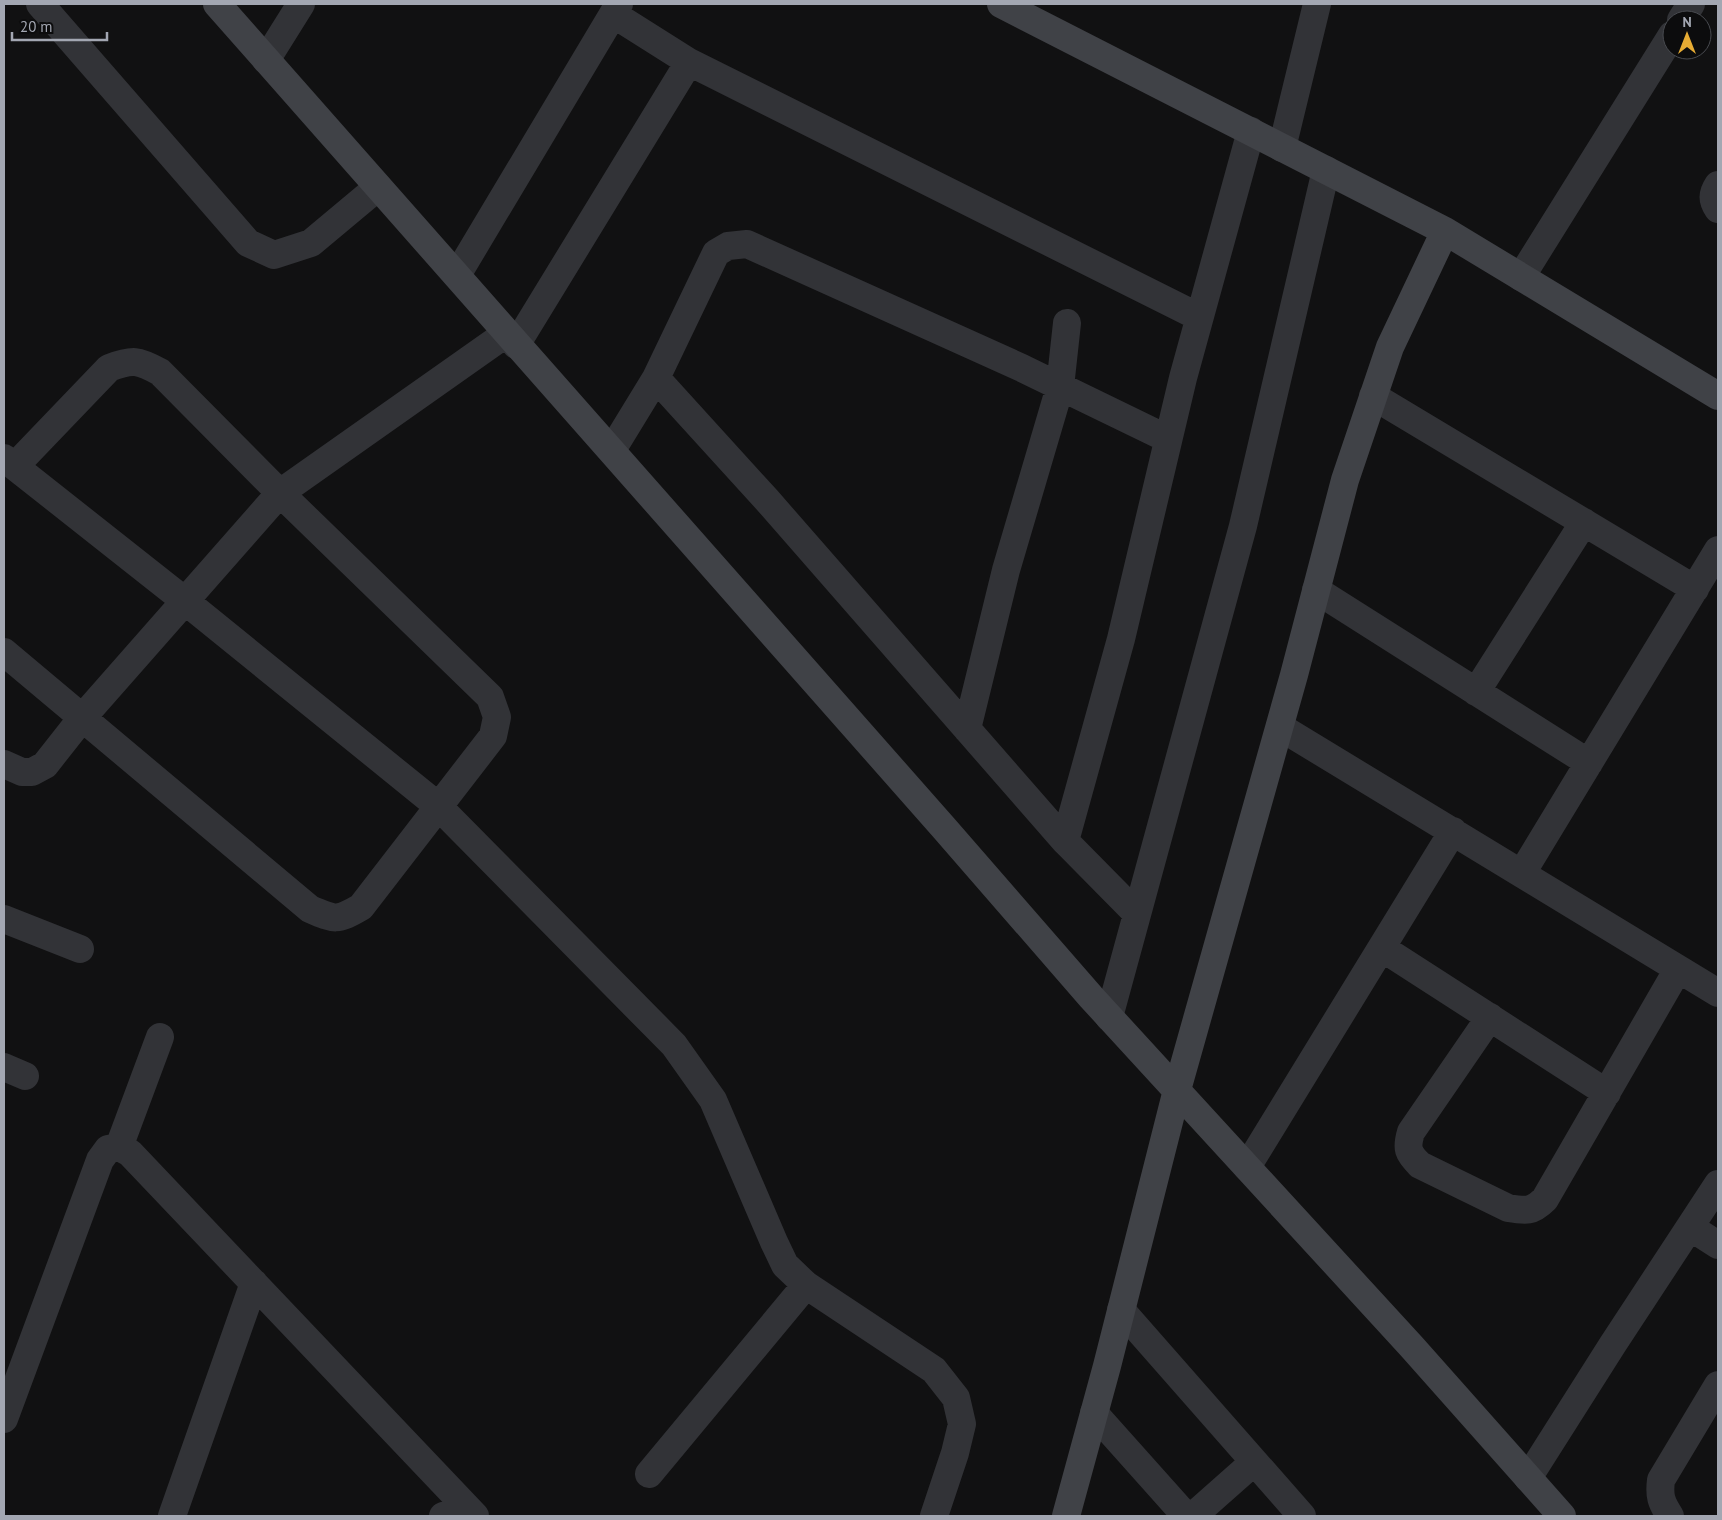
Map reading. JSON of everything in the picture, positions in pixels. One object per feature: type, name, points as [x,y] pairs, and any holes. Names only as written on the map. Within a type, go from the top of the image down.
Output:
[{"type":"street","points":[[40,4],[248,243],[274,255],[311,243],[378,187]]},
{"type":"street","points":[[217,4],[612,450],[1115,1024],[1412,1347],[1562,1516]]},
{"type":"street","points":[[266,60],[302,4]]},
{"type":"street","points":[[1001,4],[1445,230],[1718,396]]},
{"type":"street","points":[[1282,148],[1317,4]]},
{"type":"street","points":[[457,276],[616,9],[689,62],[1199,317]]},
{"type":"street","points":[[1521,277],[1662,51]]},
{"type":"street","points":[[4,764],[22,772],[32,772],[45,765],[82,718],[280,493],[512,339],[689,62]]},
{"type":"street","points":[[1065,841],[1121,639],[1199,317],[1251,131]]},
{"type":"street","points":[[1115,1024],[1137,914],[1242,526],[1326,170]]},
{"type":"street","points":[[1718,185],[1713,192],[1713,202],[1718,210]]},
{"type":"street","points":[[1066,1516],[1177,1090],[1280,726],[1345,480],[1390,347],[1445,230]]},
{"type":"street","points":[[612,450],[656,378],[716,253],[728,246],[747,244],[1060,386],[1168,439]]},
{"type":"street","points":[[967,729],[1006,570],[1060,386],[1067,323]]},
{"type":"street","points":[[4,652],[310,909],[329,918],[343,918],[361,907],[438,806],[493,736],[497,717],[490,698],[280,493],[160,372],[143,362],[125,362],[109,368],[9,462],[185,601],[438,806],[674,1045],[713,1100],[785,1265],[806,1286],[934,1370],[956,1398],[962,1424],[955,1453],[934,1516]]},
{"type":"street","points":[[656,378],[767,500],[1065,841],[1137,914]]},
{"type":"street","points":[[1374,396],[1695,588]]},
{"type":"street","points":[[1476,692],[1584,522]]},
{"type":"street","points":[[1522,873],[1718,550]]},
{"type":"street","points":[[1316,590],[1589,763]]},
{"type":"street","points":[[1280,726],[1718,993]]},
{"type":"street","points":[[1247,1167],[1453,831]]},
{"type":"street","points":[[4,920],[80,949]]},
{"type":"street","points":[[1382,948],[1607,1093]]},
{"type":"street","points":[[1490,1017],[1411,1132],[1407,1145],[1411,1155],[1420,1165],[1508,1208],[1523,1210],[1535,1208],[1545,1199],[1678,969]]},
{"type":"street","points":[[119,1147],[160,1038]]},
{"type":"street","points":[[4,1419],[100,1160],[108,1149],[119,1147],[130,1153],[254,1283],[462,1514]]},
{"type":"street","points":[[1528,1478],[1718,1184]]},
{"type":"street","points":[[1690,1227],[1718,1245]]},
{"type":"street","points":[[172,1516],[254,1283]]},
{"type":"street","points":[[649,1474],[806,1286]]},
{"type":"street","points":[[1121,1310],[1302,1516]]},
{"type":"street","points":[[1662,1512],[1660,1493],[1662,1480],[1714,1402]]},
{"type":"street","points":[[1094,1414],[1186,1516]]},
{"type":"street","points":[[1193,1516],[1254,1462]]}]
